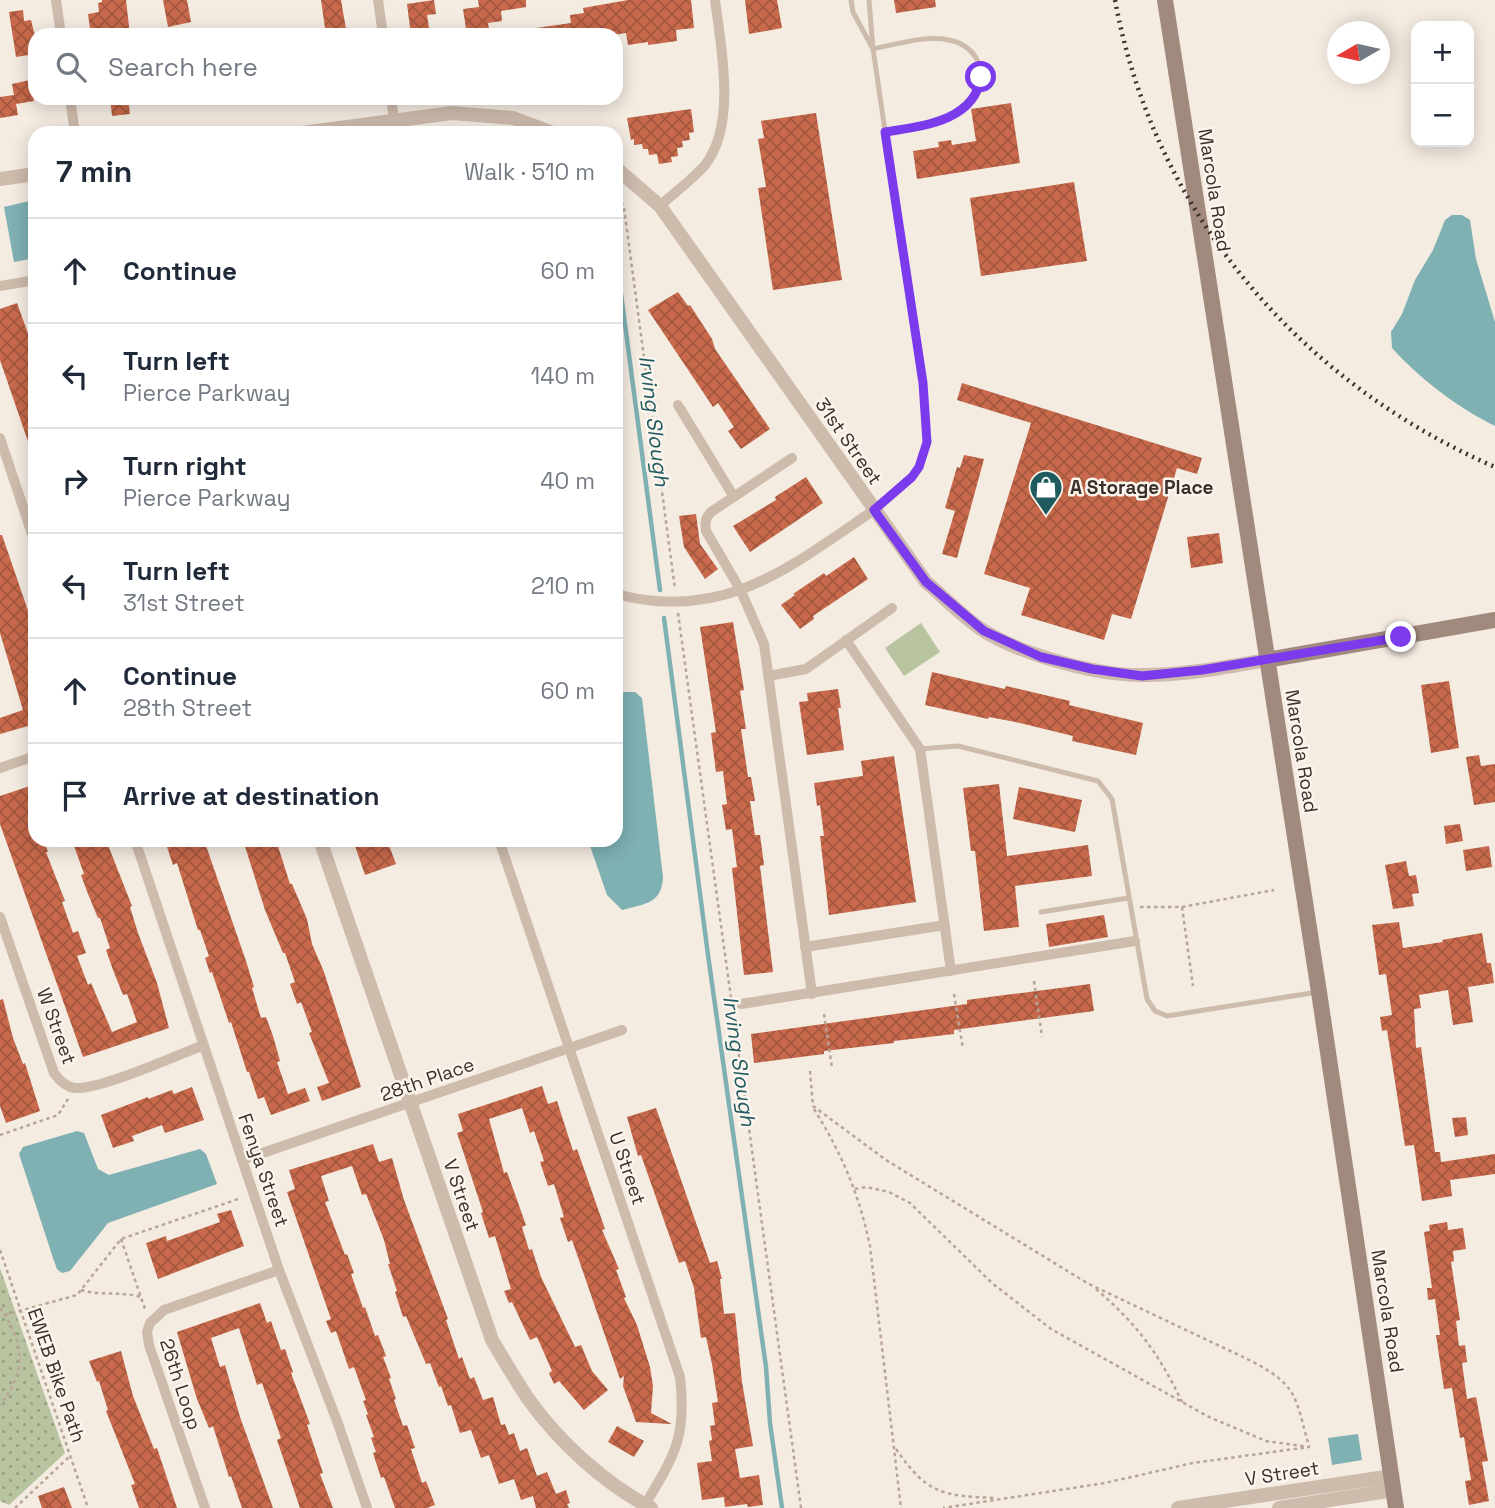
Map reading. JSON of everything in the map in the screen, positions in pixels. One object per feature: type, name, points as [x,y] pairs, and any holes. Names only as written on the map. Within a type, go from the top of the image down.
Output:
[{"type":"main road","name":"Marcola Road","points":[[1165,0],[1396,1508]]},
{"type":"main road","points":[[1267,660],[1495,620]]},
{"type":"street","points":[[56,0],[60,28]]},
{"type":"street","points":[[378,0],[382,28]]},
{"type":"street","points":[[660,206],[706,164],[720,131],[725,85],[715,0]]},
{"type":"street","points":[[71,105],[74,126]]},
{"type":"street","points":[[392,105],[395,126],[452,113],[513,118],[534,126]]},
{"type":"street","name":"31st Street","points":[[623,173],[660,206],[926,582],[984,631],[1041,657],[1092,669],[1142,676],[1267,660]]},
{"type":"street","points":[[0,179],[28,175]]},
{"type":"street","points":[[0,286],[28,281]]},
{"type":"street","points":[[678,404],[734,497]]},
{"type":"street","points":[[0,438],[28,522]]},
{"type":"street","points":[[792,458],[711,512],[706,517],[705,524],[706,531],[741,591],[764,644],[812,994]]},
{"type":"street","points":[[623,596],[637,600],[677,602],[741,591],[787,569],[874,510]]},
{"type":"street","points":[[768,676],[806,669],[891,608]]},
{"type":"street","points":[[846,640],[920,749],[951,971]]},
{"type":"street","points":[[0,768],[28,758]]},
{"type":"street","name":"Fenya Street","points":[[137,847],[279,1270],[367,1508]]},
{"type":"street","name":"V Street","points":[[322,847],[492,1340],[530,1400],[559,1435],[584,1461],[646,1507]]},
{"type":"street","name":"U Street","points":[[501,847],[680,1377],[683,1408],[676,1449],[646,1507]]},
{"type":"street","name":"W Street","points":[[0,917],[54,1073],[62,1083],[75,1088],[108,1081],[204,1045]]},
{"type":"street","points":[[805,947],[945,925]]},
{"type":"street","points":[[741,1004],[1135,942]]},
{"type":"street","name":"28th Place","points":[[242,1160],[622,1030]]},
{"type":"street","name":"26th Loop","points":[[205,1508],[153,1361],[147,1332],[150,1323],[164,1310],[279,1270]]},
{"type":"street","name":"V Street","points":[[1285,1508],[1393,1483]]},
{"type":"street","name":"V Street","points":[[1178,1508],[1393,1483]]},
{"type":"lane","points":[[851,0],[853,12],[873,49]]},
{"type":"lane","points":[[869,0],[873,49],[923,383],[927,442],[919,467],[912,477],[874,510]]},
{"type":"lane","points":[[873,49],[939,39],[956,41],[972,52],[978,60],[981,77],[979,90],[960,111],[923,126],[885,132]]},
{"type":"lane","points":[[920,749],[958,746],[1098,781],[1112,799],[1135,942],[1147,999],[1155,1011],[1167,1016],[1319,992]]},
{"type":"lane","points":[[1041,912],[1128,898]]},
{"type":"path","points":[[623,213],[801,1508]]},
{"type":"path","points":[[1130,908],[1182,907],[1274,890]]},
{"type":"path","points":[[1182,907],[1193,986]]},
{"type":"path","points":[[1034,981],[1042,1037]]},
{"type":"path","points":[[954,994],[962,1049]]},
{"type":"path","points":[[824,1014],[832,1068]]},
{"type":"path","points":[[810,1072],[813,1106],[848,1168],[870,1246],[903,1507]]},
{"type":"path","points":[[0,1135],[58,1115],[75,1088]]},
{"type":"path","points":[[813,1106],[886,1160],[1092,1286],[1241,1356],[1281,1381],[1294,1395],[1309,1447]]},
{"type":"path","points":[[855,1189],[866,1187],[889,1192],[911,1203],[992,1283],[1051,1329],[1209,1417],[1266,1441],[1309,1447]]},
{"type":"path","points":[[5,1315],[77,1295],[121,1239],[244,1197]]},
{"type":"path","points":[[121,1239],[150,1323]]},
{"type":"path","name":"EWEB Bike Path","points":[[0,1250],[88,1508]]},
{"type":"path","points":[[1092,1286],[1115,1305],[1160,1358],[1182,1402]]},
{"type":"path","points":[[80,1290],[96,1295],[124,1294],[141,1297]]},
{"type":"path","points":[[0,1308],[17,1336],[20,1353],[19,1369],[12,1391],[0,1405]]},
{"type":"path","points":[[895,1447],[909,1468],[927,1486],[958,1497],[1006,1499]]},
{"type":"path","points":[[943,1508],[1105,1483],[1193,1463],[1309,1447]]},
{"type":"path","points":[[15,1508],[71,1456]]},
{"type":"green space","points":[[921,623],[940,652],[904,676],[885,648]]},
{"type":"green space","points":[[0,1268],[65,1453],[9,1505],[0,1501]]},
{"type":"water","points":[[28,201],[28,259],[14,262],[4,207]]},
{"type":"water","points":[[1452,215],[1462,215],[1470,220],[1476,259],[1495,322],[1495,426],[1440,392],[1392,348],[1391,332],[1402,314],[1415,280],[1433,250],[1445,220]]},
{"type":"water","points":[[623,692],[635,692],[642,698],[663,877],[662,886],[655,898],[622,910],[607,895],[590,847],[623,847]]},
{"type":"water","points":[[77,1131],[84,1133],[98,1169],[109,1175],[200,1149],[206,1154],[217,1184],[108,1223],[70,1271],[62,1273],[57,1269],[53,1258],[19,1154],[23,1147]]},
{"type":"water","points":[[1358,1434],[1362,1460],[1332,1465],[1328,1438]]},
{"type":"building","points":[[126,0],[129,28],[90,28],[88,14],[99,12],[98,3]]},
{"type":"building","points":[[163,0],[187,0],[191,22],[168,27]]},
{"type":"building","points":[[321,0],[341,0],[346,28],[325,28]]},
{"type":"building","points":[[434,0],[436,14],[427,15],[429,28],[410,28],[407,4]]},
{"type":"building","points":[[478,0],[526,0],[526,7],[501,11],[502,21],[488,23],[489,28],[466,28],[463,9],[479,7]]},
{"type":"building","points":[[628,0],[691,0],[694,28],[676,30],[677,41],[628,45],[623,28],[536,28],[571,23],[570,15],[584,13],[583,8]]},
{"type":"building","points":[[745,0],[777,0],[782,28],[749,34]]},
{"type":"building","points":[[894,0],[935,0],[936,7],[896,13]]},
{"type":"building","points":[[23,10],[24,21],[31,20],[33,28],[28,28],[28,55],[16,57],[9,12]]},
{"type":"building","points":[[28,80],[28,102],[16,104],[18,115],[0,118],[0,97],[14,95],[12,84]]},
{"type":"building","points":[[1011,103],[1020,163],[917,179],[913,151],[939,147],[938,142],[951,140],[952,145],[976,141],[971,109]]},
{"type":"building","points":[[111,105],[129,105],[130,114],[112,116]]},
{"type":"building","points":[[691,109],[694,132],[689,133],[690,140],[682,141],[683,147],[677,148],[678,156],[671,157],[672,162],[659,164],[657,154],[649,155],[648,149],[643,149],[642,144],[634,145],[634,139],[631,140],[627,118]]},
{"type":"building","points":[[816,113],[842,280],[773,290],[758,188],[766,187],[758,139],[764,138],[761,121]]},
{"type":"building","points":[[1074,182],[1087,261],[981,276],[970,198]]},
{"type":"building","points":[[678,292],[688,306],[690,305],[712,339],[715,349],[770,429],[741,449],[728,431],[734,427],[718,403],[713,407],[648,310]]},
{"type":"building","points":[[17,303],[28,334],[28,441],[0,360],[0,309]]},
{"type":"building","points":[[962,383],[1202,458],[1197,474],[1177,468],[1131,619],[1112,614],[1104,640],[1021,615],[1030,588],[984,574],[1031,423],[957,400]]},
{"type":"building","points":[[964,455],[984,459],[957,558],[942,554],[955,511],[945,508],[957,467],[960,468]]},
{"type":"building","points":[[806,477],[823,503],[750,552],[733,526],[776,500],[775,497]]},
{"type":"building","points":[[696,514],[700,544],[718,569],[705,579],[684,547],[679,516]]},
{"type":"building","points":[[1219,533],[1223,563],[1191,568],[1187,537]]},
{"type":"building","points":[[2,535],[28,611],[28,726],[0,734],[0,718],[23,710],[0,633]]},
{"type":"building","points":[[854,557],[868,579],[813,616],[814,619],[800,629],[781,605],[824,573],[826,576]]},
{"type":"building","points":[[733,622],[744,690],[740,691],[746,729],[741,729],[748,777],[751,777],[755,801],[750,801],[755,835],[760,835],[764,865],[760,866],[773,972],[744,975],[732,868],[737,867],[732,829],[726,830],[722,805],[727,804],[723,771],[716,772],[711,733],[716,732],[700,627]]},
{"type":"building","points":[[932,672],[1070,701],[1069,705],[1143,723],[1136,755],[1072,741],[1073,736],[1020,723],[925,705]]},
{"type":"building","points":[[1449,681],[1459,748],[1431,753],[1421,685]]},
{"type":"building","points":[[838,689],[844,750],[807,755],[799,702],[808,701],[807,693]]},
{"type":"building","points":[[1479,755],[1481,766],[1495,764],[1495,802],[1474,805],[1466,757]]},
{"type":"building","points":[[894,756],[916,902],[829,915],[820,836],[824,836],[814,783],[863,776],[861,761]]},
{"type":"building","points":[[999,784],[1007,856],[1088,845],[1092,876],[1015,886],[1019,927],[984,931],[975,851],[971,851],[963,788]]},
{"type":"building","points":[[28,787],[28,847],[46,847],[73,933],[78,931],[86,953],[77,956],[88,985],[91,983],[112,1032],[137,1022],[127,994],[123,995],[113,970],[106,950],[110,948],[81,875],[84,874],[74,847],[109,847],[132,906],[130,907],[157,983],[169,1028],[83,1057],[0,824],[0,796]]},
{"type":"building","points":[[1019,787],[1082,800],[1075,832],[1013,819]]},
{"type":"building","points":[[1460,824],[1463,841],[1446,844],[1444,826]]},
{"type":"building","points":[[1489,846],[1492,867],[1466,871],[1463,850]]},
{"type":"building","points":[[167,847],[206,847],[246,961],[261,1018],[266,1017],[273,1036],[280,1061],[277,1062],[288,1094],[305,1088],[310,1101],[271,1115],[264,1097],[258,1099],[212,972],[210,973],[205,958],[209,956],[177,863],[173,865]]},
{"type":"building","points":[[245,847],[278,847],[290,884],[307,919],[312,944],[324,972],[361,1087],[322,1101],[317,1087],[329,1083],[309,1033],[312,1032],[301,1002],[297,1004],[290,984],[295,982],[285,953],[265,910]]},
{"type":"building","points":[[355,847],[390,847],[396,864],[365,875]]},
{"type":"building","points":[[1406,861],[1409,876],[1416,875],[1419,893],[1412,894],[1414,906],[1393,909],[1385,865]]},
{"type":"building","points":[[1104,915],[1108,937],[1049,947],[1046,924]]},
{"type":"building","points":[[1399,922],[1403,948],[1482,933],[1487,963],[1491,963],[1494,983],[1468,987],[1473,1022],[1453,1025],[1448,990],[1419,995],[1421,1008],[1414,1009],[1416,1048],[1421,1047],[1435,1152],[1440,1152],[1441,1162],[1495,1154],[1495,1174],[1450,1180],[1452,1196],[1422,1201],[1414,1145],[1405,1146],[1387,1030],[1382,1031],[1380,1017],[1392,1015],[1386,974],[1379,975],[1372,925]]},
{"type":"building","points":[[1090,984],[1094,1011],[954,1030],[954,1034],[754,1063],[751,1034],[967,1004],[967,1000]]},
{"type":"building","points":[[3,999],[13,1038],[23,1064],[25,1063],[40,1111],[6,1123],[0,1106],[0,1000]]},
{"type":"building","points":[[542,1086],[548,1104],[557,1101],[573,1151],[577,1149],[605,1229],[602,1230],[619,1269],[616,1270],[626,1297],[624,1298],[637,1325],[650,1367],[653,1386],[651,1413],[672,1424],[636,1422],[623,1386],[624,1376],[620,1379],[572,1240],[568,1242],[560,1218],[564,1217],[554,1184],[548,1186],[540,1162],[544,1161],[534,1131],[530,1133],[522,1108],[489,1119],[504,1173],[507,1172],[526,1225],[522,1227],[541,1277],[575,1347],[581,1345],[592,1371],[608,1390],[584,1410],[559,1381],[554,1384],[549,1373],[552,1371],[537,1337],[530,1340],[504,1291],[511,1289],[495,1236],[489,1238],[481,1213],[483,1212],[457,1133],[463,1131],[458,1114]]},
{"type":"building","points":[[192,1087],[204,1120],[165,1133],[162,1125],[132,1136],[134,1141],[113,1148],[101,1115],[148,1097],[172,1090],[174,1094]]},
{"type":"building","points":[[656,1108],[710,1263],[717,1261],[722,1279],[724,1314],[735,1313],[742,1382],[753,1446],[735,1449],[740,1478],[759,1475],[763,1505],[725,1507],[724,1497],[702,1500],[697,1463],[712,1461],[710,1426],[715,1425],[712,1403],[718,1402],[712,1364],[706,1337],[701,1338],[694,1288],[685,1261],[679,1263],[641,1155],[638,1156],[627,1117]]},
{"type":"building","points":[[1466,1117],[1468,1135],[1455,1137],[1452,1118]]},
{"type":"building","points":[[373,1144],[379,1162],[392,1158],[404,1200],[448,1319],[446,1320],[459,1359],[462,1357],[470,1379],[474,1377],[483,1400],[493,1397],[501,1425],[505,1424],[509,1435],[514,1433],[520,1451],[527,1448],[537,1476],[547,1472],[556,1494],[566,1490],[569,1508],[536,1508],[533,1496],[521,1500],[514,1479],[499,1484],[489,1455],[481,1458],[471,1430],[460,1433],[451,1405],[448,1406],[430,1363],[426,1364],[406,1316],[403,1317],[384,1240],[366,1194],[362,1195],[352,1166],[321,1176],[329,1201],[325,1202],[354,1273],[351,1274],[363,1308],[365,1307],[375,1336],[378,1335],[386,1356],[383,1357],[391,1378],[389,1379],[396,1399],[394,1400],[403,1426],[407,1425],[415,1448],[411,1449],[422,1483],[426,1481],[435,1505],[427,1508],[395,1508],[373,1453],[376,1452],[371,1438],[374,1437],[363,1401],[366,1400],[354,1367],[349,1369],[336,1331],[331,1333],[326,1321],[331,1319],[287,1192],[295,1189],[289,1170]]},
{"type":"building","points":[[231,1210],[244,1246],[158,1279],[146,1243],[166,1236],[167,1241],[220,1222],[217,1214]]},
{"type":"building","points":[[1447,1222],[1448,1230],[1463,1228],[1466,1249],[1453,1251],[1454,1261],[1451,1262],[1460,1320],[1456,1321],[1459,1346],[1465,1345],[1467,1362],[1462,1363],[1467,1399],[1476,1397],[1488,1461],[1482,1462],[1489,1501],[1469,1505],[1465,1481],[1471,1480],[1464,1437],[1460,1438],[1452,1388],[1444,1389],[1436,1335],[1440,1335],[1435,1299],[1428,1300],[1427,1288],[1432,1288],[1424,1232],[1430,1231],[1429,1225]]},
{"type":"building","points":[[260,1303],[267,1323],[271,1321],[281,1350],[285,1349],[310,1424],[307,1425],[323,1473],[320,1474],[333,1508],[300,1508],[277,1440],[281,1438],[262,1383],[257,1385],[239,1328],[211,1338],[220,1367],[225,1365],[240,1417],[273,1508],[242,1508],[213,1426],[209,1428],[197,1399],[177,1332]]},
{"type":"building","points":[[121,1351],[133,1396],[154,1449],[157,1448],[177,1508],[139,1508],[131,1485],[135,1484],[106,1411],[108,1410],[99,1381],[97,1382],[89,1361]]},
{"type":"building","points":[[617,1426],[644,1441],[634,1457],[608,1442]]},
{"type":"building","points":[[64,1487],[72,1508],[42,1508],[38,1496]]},
{"type":"waterway","name":"Irving Slough","points":[[623,309],[660,590]]},
{"type":"waterway","name":"Irving Slough","points":[[664,618],[766,1367],[770,1423],[782,1508]]},
{"type":"railway","points":[[1115,0],[1134,77],[1163,150],[1201,219],[1246,281],[1299,338],[1358,388],[1424,431],[1495,467]]},
{"type":"place","name":"A Storage Place","points":[[1046,517]]},
{"type":"route","points":[[981,77],[979,90],[960,111],[923,126],[885,132],[923,383],[927,442],[919,467],[912,477],[874,510],[926,582],[984,631],[1041,657],[1092,669],[1142,676],[1202,670],[1401,637]]}]
